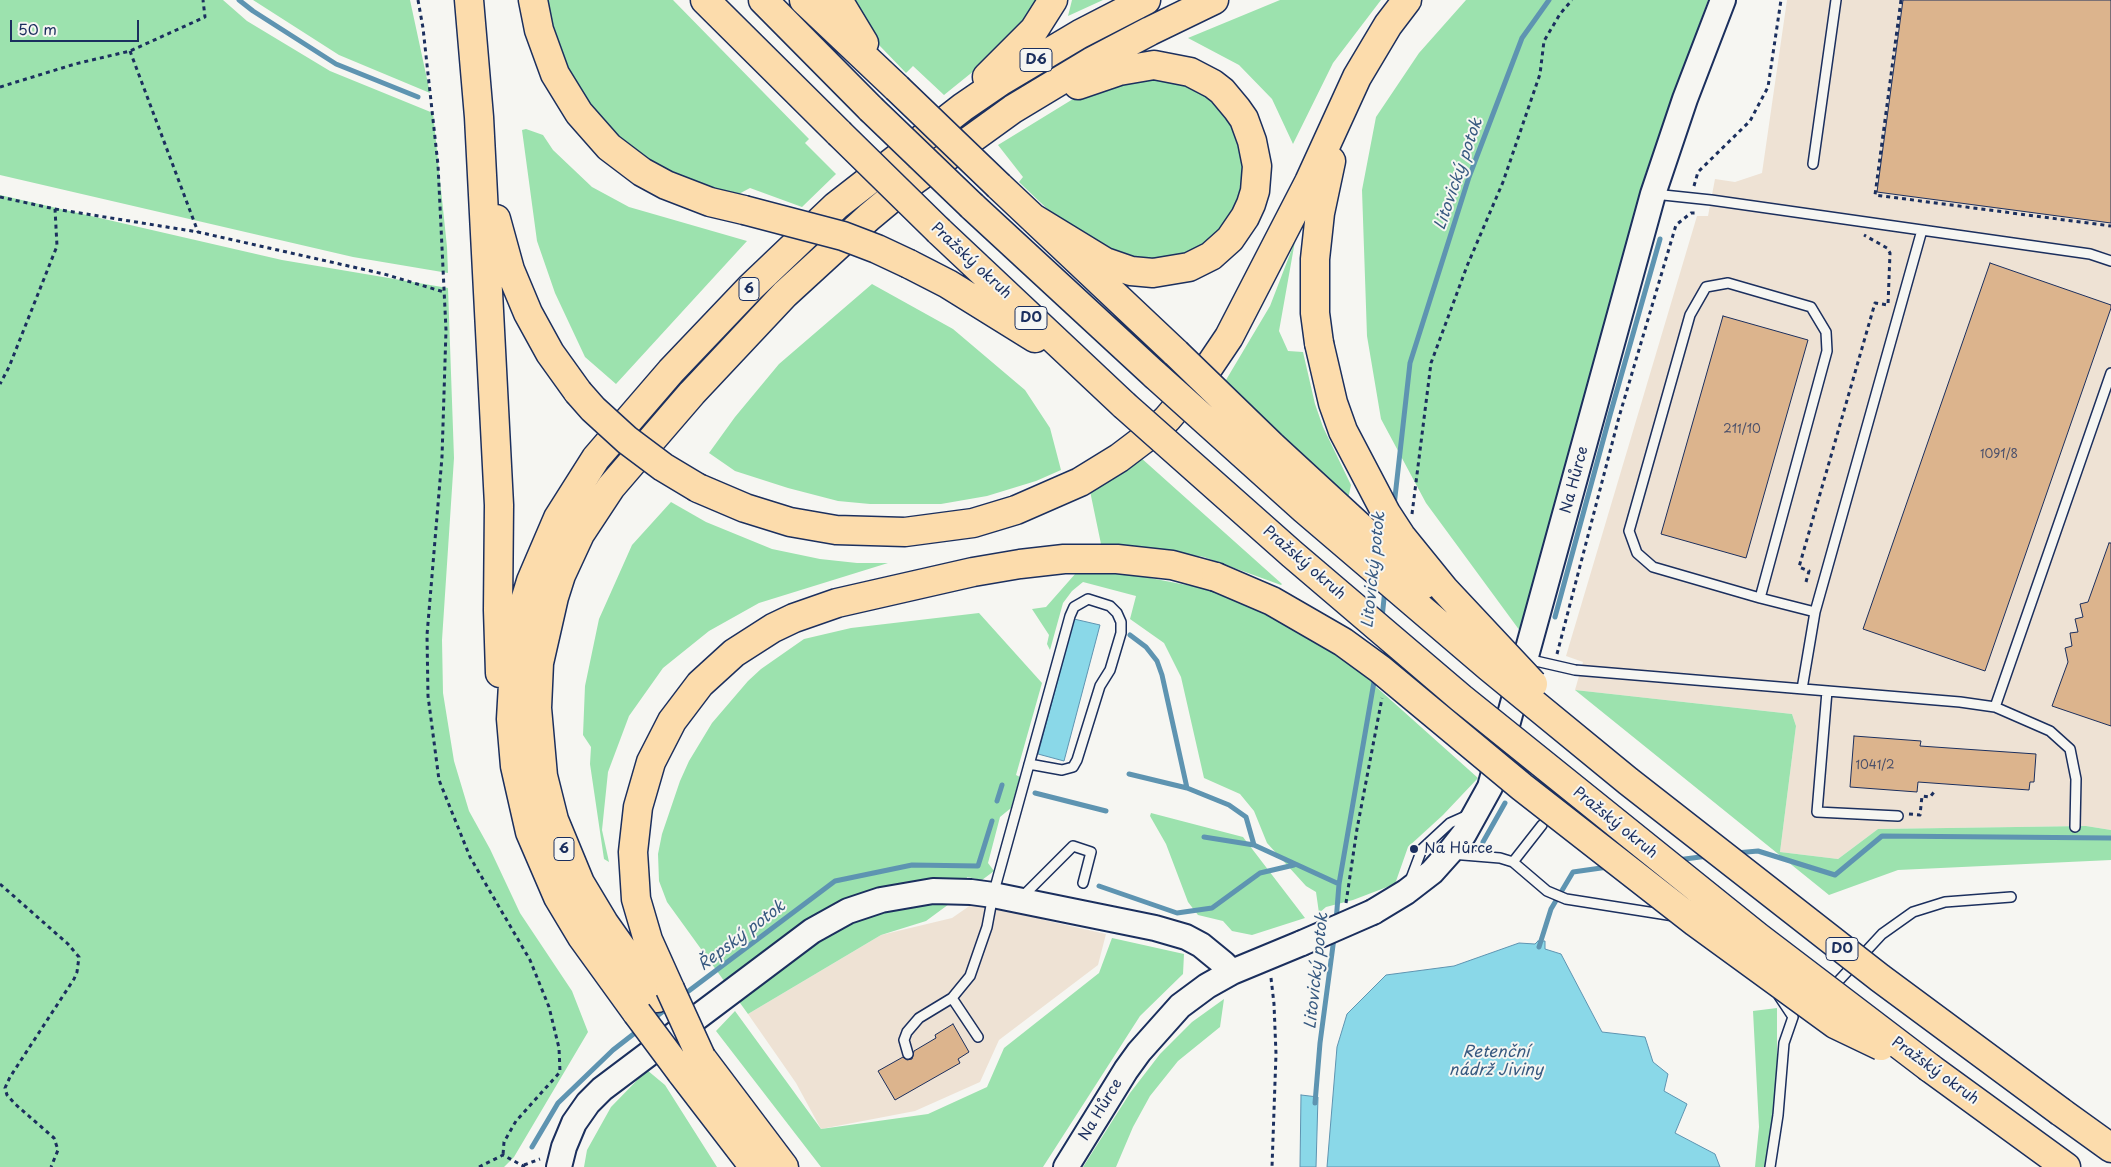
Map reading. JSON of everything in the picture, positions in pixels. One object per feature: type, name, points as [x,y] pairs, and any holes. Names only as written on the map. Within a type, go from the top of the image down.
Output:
[{"type":"highway","points":[[469,0],[479,117],[499,505],[498,650],[503,712],[515,766]]},
{"type":"highway","points":[[533,0],[539,30],[555,74],[565,94],[593,131],[625,160],[666,185],[689,194],[843,236],[877,249],[948,284],[1085,368]]},
{"type":"highway","name":"Pražský okruh","points":[[705,0],[939,231],[1124,405],[1292,554],[1461,698],[1750,931],[1930,1068],[2066,1167]]},
{"type":"highway","name":"D0","points":[[763,0],[871,109],[972,206],[1304,510],[1489,667],[1628,781],[1880,978],[2111,1148]]},
{"type":"highway","points":[[804,0],[1272,446],[1393,558],[1514,655]]},
{"type":"highway","points":[[838,0],[852,26],[897,88]]},
{"type":"highway","points":[[933,130],[1034,30],[1053,0]]},
{"type":"highway","name":"D6","points":[[933,130],[1021,68],[1101,22],[1146,0]]},
{"type":"highway","name":"D6","points":[[1013,109],[1091,62],[1214,0]]},
{"type":"highway","points":[[479,117],[494,214],[502,245],[528,314],[550,353],[578,392],[627,440],[663,467],[698,488],[745,508],[790,522],[836,530],[881,533],[927,531],[973,523],[1038,502],[1080,482],[1119,458],[1152,433],[1183,401],[1213,362],[1251,297],[1309,182],[1344,104],[1372,51],[1407,0]]},
{"type":"highway","points":[[1013,109],[1113,72],[1140,66],[1168,67],[1190,72],[1222,91],[1244,119],[1256,153],[1255,190],[1251,204],[1238,229],[1226,244],[1211,256],[1177,271],[1153,273],[1117,267],[1081,249],[1033,218]]},
{"type":"highway","points":[[1344,104],[1326,180],[1317,235],[1314,286],[1318,342],[1333,404],[1343,432],[1386,513],[1401,536],[1439,583],[1514,655],[1628,781]]},
{"type":"highway","name":"6","points":[[748,1162],[654,1000],[580,883],[561,842],[548,798],[542,768],[538,731],[538,676],[547,618],[561,575],[580,534],[611,487],[692,393],[770,310],[818,263],[905,187],[1013,109]]},
{"type":"highway","name":"6","points":[[654,1000],[582,937],[558,897],[530,832],[515,766],[511,726],[511,695],[515,649],[524,604],[548,539],[582,478],[596,458],[640,407],[751,287],[854,191],[933,130]]},
{"type":"highway","points":[[691,1064],[654,1000],[634,876],[634,829],[643,784],[661,741],[686,701],[716,667],[752,640],[772,628],[837,603],[973,572],[1064,559],[1101,558],[1152,562],[1195,570],[1250,590],[1330,633],[1380,669],[1522,787],[1660,895],[1822,1015],[1849,1031],[1930,1068]]},
{"type":"highway","name":"6","points":[[691,1064],[784,1167]]},
{"type":"main road","name":"Na Hůrce","points":[[1066,1167],[1126,1070],[1167,1019],[1194,995],[1232,972],[1373,912],[1406,892],[1432,872],[1449,853],[1464,834],[1478,811],[1490,787],[1514,655],[1653,194],[1685,99],[1723,0]]},
{"type":"main road","points":[[560,1167],[564,1147],[574,1123],[588,1102],[602,1089],[818,927],[848,911],[896,896],[933,891],[993,894],[1171,932],[1193,940],[1211,951],[1232,972]]},
{"type":"lane","points":[[1813,164],[1836,0]]},
{"type":"lane","points":[[1653,194],[1711,200],[2090,254],[2111,261]]},
{"type":"lane","points":[[1802,689],[1815,612],[1922,230]]},
{"type":"lane","points":[[1760,598],[1827,351],[1826,332],[1811,307],[1728,283],[1706,287],[1690,315],[1629,531],[1637,553],[1653,567],[1760,598],[1815,612]]},
{"type":"lane","points":[[1995,708],[2111,373]]},
{"type":"lane","points":[[908,1054],[904,1040],[907,1032],[919,1018],[952,998],[969,980],[987,927],[993,894],[1029,764],[1070,616],[1074,607],[1088,599],[1110,606],[1117,612],[1121,622],[1120,633],[1110,670],[1100,686],[1077,760],[1073,767],[1062,770],[1029,764]]},
{"type":"lane","points":[[1514,655],[1574,670],[1960,702],[1995,708],[2050,731],[2070,749],[2076,779],[2075,827]]},
{"type":"lane","points":[[1828,691],[1817,812],[1898,816]]},
{"type":"lane","points":[[1406,892],[1422,849],[1450,823],[1478,811]]},
{"type":"lane","points":[[1513,862],[1542,825]]},
{"type":"lane","points":[[1019,900],[1073,846],[1091,852],[1083,883]]},
{"type":"lane","points":[[1449,853],[1500,858],[1513,862],[1547,890],[1566,899],[1675,917],[1701,933],[1771,988],[1784,1001],[1793,1017],[1784,1043],[1778,1115],[1770,1167]]},
{"type":"lane","points":[[1793,1017],[1806,1016],[1882,934],[1913,912],[1945,902],[2011,897]]},
{"type":"lane","points":[[952,998],[978,1037]]},
{"type":"path","points":[[0,87],[75,64],[130,51],[204,17],[204,0]]},
{"type":"path","points":[[418,0],[423,28],[438,165],[446,330],[442,456],[426,635],[428,696],[439,780],[470,857],[530,960],[550,1008],[560,1048],[560,1072],[516,1121],[504,1142],[502,1155]]},
{"type":"path","points":[[1411,520],[1419,472],[1432,363],[1467,266],[1503,182],[1540,74],[1544,41],[1560,14],[1572,0]]},
{"type":"path","points":[[1694,186],[1698,172],[1750,121],[1768,87],[1781,0]]},
{"type":"path","points":[[1901,0],[1875,195],[2111,226]]},
{"type":"path","points":[[130,51],[198,232]]},
{"type":"path","points":[[0,197],[55,209],[198,232],[384,274],[444,292]]},
{"type":"path","points":[[0,384],[9,367],[57,246],[55,209]]},
{"type":"path","points":[[1554,665],[1619,417],[1676,225],[1691,213],[1702,212]]},
{"type":"path","points":[[1345,908],[1356,837],[1384,691]]},
{"type":"path","points":[[1920,814],[1922,796],[1930,797],[1934,792]]},
{"type":"path","points":[[0,884],[68,944],[79,958],[74,978],[5,1088],[7,1095],[15,1104],[54,1138],[58,1150],[51,1167]]},
{"type":"path","points":[[1268,958],[1274,1004],[1276,1054],[1272,1167]]},
{"type":"path","points":[[479,1167],[502,1155]]},
{"type":"path","points":[[502,1155],[525,1167]]},
{"type":"shaded area","points":[[1787,0],[2111,0],[2111,830],[2086,826],[1878,829],[1838,859],[1780,852],[1796,726],[1792,714],[1575,690],[1583,662],[1566,656],[1697,216],[1708,216],[1715,179],[1735,182],[1762,173]]},
{"type":"shaded area","points":[[978,900],[1021,909],[1044,920],[1106,934],[1098,965],[999,1040],[980,1082],[915,1111],[821,1129],[796,1083],[748,1014],[881,935],[952,918]]},
{"type":"green space","points":[[0,0],[223,0],[247,21],[330,71],[433,113],[448,273],[353,257],[0,175]]},
{"type":"green space","points":[[253,0],[410,0],[430,93],[339,55]]},
{"type":"green space","points":[[547,0],[673,0],[809,139],[805,143],[836,174],[802,207],[750,188],[735,196],[713,190],[651,161],[612,131],[595,113],[572,78],[555,39]]},
{"type":"green space","points":[[848,0],[1044,0],[1022,32],[944,95],[913,66],[906,73],[860,22]]},
{"type":"green space","points":[[1072,0],[1103,0],[1068,16]]},
{"type":"green space","points":[[1280,0],[1381,0],[1333,63],[1293,144],[1272,99],[1239,65],[1188,38]]},
{"type":"green space","points":[[1466,0],[1708,0],[1646,172],[1520,631],[1426,503],[1381,419],[1367,336],[1362,190],[1376,117],[1419,53]]},
{"type":"green space","points":[[1140,75],[1200,86],[1243,135],[1244,202],[1202,252],[1139,265],[1062,223],[1019,182],[1023,177],[998,145],[1091,88]]},
{"type":"green space","points":[[526,129],[543,135],[553,150],[592,187],[629,207],[747,241],[616,384],[585,357],[555,293],[537,241],[522,130]]},
{"type":"green space","points":[[0,195],[282,260],[448,288],[454,458],[442,640],[443,693],[454,761],[469,811],[490,849],[520,913],[572,991],[588,1032],[514,1157],[504,1167],[0,1167]]},
{"type":"green space","points":[[1295,241],[1279,331],[1288,351],[1303,352],[1315,404],[1323,427],[1351,485],[1347,504],[1223,385],[1270,306]]},
{"type":"green space","points":[[872,284],[953,329],[1025,390],[1050,428],[1061,470],[1036,481],[987,496],[941,504],[870,504],[838,501],[788,488],[735,471],[709,453],[735,417],[779,364]]},
{"type":"green space","points":[[1140,457],[1282,584],[1204,557],[1129,545],[1101,544],[1090,491]]},
{"type":"green space","points":[[671,502],[706,522],[772,549],[820,559],[857,563],[888,563],[759,603],[709,631],[663,668],[629,716],[608,772],[602,830],[609,862],[604,859],[590,764],[591,747],[583,735],[585,686],[599,619],[632,545]]},
{"type":"green space","points":[[1119,572],[1150,575],[1150,578],[1197,587],[1228,596],[1301,628],[1361,671],[1374,685],[1478,778],[1443,815],[1408,847],[1395,884],[1353,900],[1326,907],[1319,913],[1316,892],[1306,886],[1267,843],[1254,811],[1240,794],[1204,778],[1181,677],[1164,643],[1130,619],[1136,596],[1083,582],[1072,591],[1063,603],[1050,650],[1047,644],[1049,635],[1032,609],[1046,607],[1076,573]]},
{"type":"green space","points":[[979,613],[1042,683],[1016,775],[1020,777],[1011,808],[1000,817],[988,863],[994,871],[982,880],[967,877],[964,893],[926,921],[881,935],[748,1014],[667,902],[659,881],[658,854],[662,834],[680,781],[689,761],[712,723],[748,681],[761,669],[804,639],[851,628]]},
{"type":"green space","points":[[1575,690],[1792,714],[1796,726],[1780,852],[1838,859],[1878,829],[2086,826],[2111,830],[2111,860],[1898,870],[1829,895]]},
{"type":"green space","points":[[1151,813],[1243,837],[1305,918],[1252,935],[1232,931],[1223,921],[1198,915],[1188,902],[1166,844],[1150,816]]},
{"type":"green space","points":[[1112,938],[1184,954],[1183,974],[1140,1016],[1043,1167],[821,1167],[716,1031],[735,1011],[821,1129],[928,1114],[987,1087],[1004,1048],[1099,973]]},
{"type":"green space","points":[[1224,999],[1220,1027],[1178,1061],[1150,1096],[1133,1127],[1116,1167],[1083,1167],[1130,1093],[1160,1054],[1192,1022]]},
{"type":"green space","points":[[1777,1008],[1777,1069],[1771,1134],[1766,1167],[1755,1167],[1759,1127],[1753,1011]]},
{"type":"green space","points":[[647,1070],[665,1085],[717,1167],[584,1167],[587,1150],[611,1107]]},
{"type":"water","points":[[1074,619],[1100,625],[1064,761],[1038,754]]},
{"type":"water","name":"Retenční nádrž Jiviny","points":[[1538,941],[1545,941],[1545,949],[1561,954],[1602,1032],[1645,1037],[1653,1062],[1668,1074],[1664,1091],[1687,1104],[1675,1133],[1715,1154],[1720,1167],[1327,1167],[1337,1047],[1347,1014],[1386,975],[1454,966],[1519,943],[1535,944]]},
{"type":"water","points":[[1301,1095],[1318,1097],[1316,1167],[1300,1167]]},
{"type":"building","points":[[1903,0],[2111,0],[2111,223],[1877,192]]},
{"type":"building","points":[[1990,263],[2111,305],[2111,308],[1985,671],[1863,629]]},
{"type":"building","points":[[1723,316],[1808,340],[1746,558],[1661,534]]},
{"type":"building","points":[[2109,543],[2111,543],[2111,726],[2052,706],[2068,662],[2065,648],[2072,646],[2070,633],[2078,632],[2075,619],[2083,617],[2080,604],[2088,602]]},
{"type":"building","points":[[1854,736],[1921,741],[1920,746],[2036,754],[2034,782],[2030,782],[2029,790],[1918,782],[1917,792],[1850,787]]},
{"type":"building","points":[[953,1024],[969,1052],[958,1059],[960,1063],[895,1100],[878,1071],[903,1057],[907,1060],[912,1059],[914,1051],[936,1038],[935,1035]]},
{"type":"waterway","points":[[239,0],[336,64],[418,97]]},
{"type":"waterway","name":"Litovický potok","points":[[1394,506],[1410,363],[1469,177],[1522,38],[1549,0]]},
{"type":"waterway","points":[[1555,617],[1660,239]]},
{"type":"waterway","name":"Litovický potok","points":[[1382,618],[1385,589]]},
{"type":"waterway","points":[[1130,635],[1146,647],[1157,661],[1162,675],[1187,788],[1229,805],[1246,817],[1254,845]]},
{"type":"waterway","name":"Litovický potok","points":[[1336,922],[1339,884],[1375,676]]},
{"type":"waterway","points":[[1129,774],[1187,788]]},
{"type":"waterway","name":"Řepský potok","points":[[997,801],[1002,785]]},
{"type":"waterway","name":"Řepský potok","points":[[1035,793],[1106,811]]},
{"type":"waterway","points":[[1483,842],[1505,803]]},
{"type":"waterway","name":"Řepský potok","points":[[682,996],[835,881],[912,865],[978,866],[992,821]]},
{"type":"waterway","points":[[1736,853],[1758,851],[1835,875],[1882,836],[2111,838]]},
{"type":"waterway","name":"Řepský potok","points":[[1204,837],[1254,845],[1339,884]]},
{"type":"waterway","points":[[1677,860],[1708,856]]},
{"type":"waterway","points":[[1099,886],[1177,913],[1212,908],[1260,873],[1294,865]]},
{"type":"waterway","points":[[1539,947],[1551,909],[1573,872],[1608,867]]},
{"type":"waterway","name":"Litovický potok","points":[[1315,1103],[1320,1043],[1334,938]]},
{"type":"waterway","name":"Řepský potok","points":[[653,1019],[670,1006]]},
{"type":"waterway","name":"Řepský potok","points":[[532,1147],[558,1103],[613,1050],[640,1029]]},
{"type":"place","name":"Na Hůrce","points":[[1414,849]]}]
